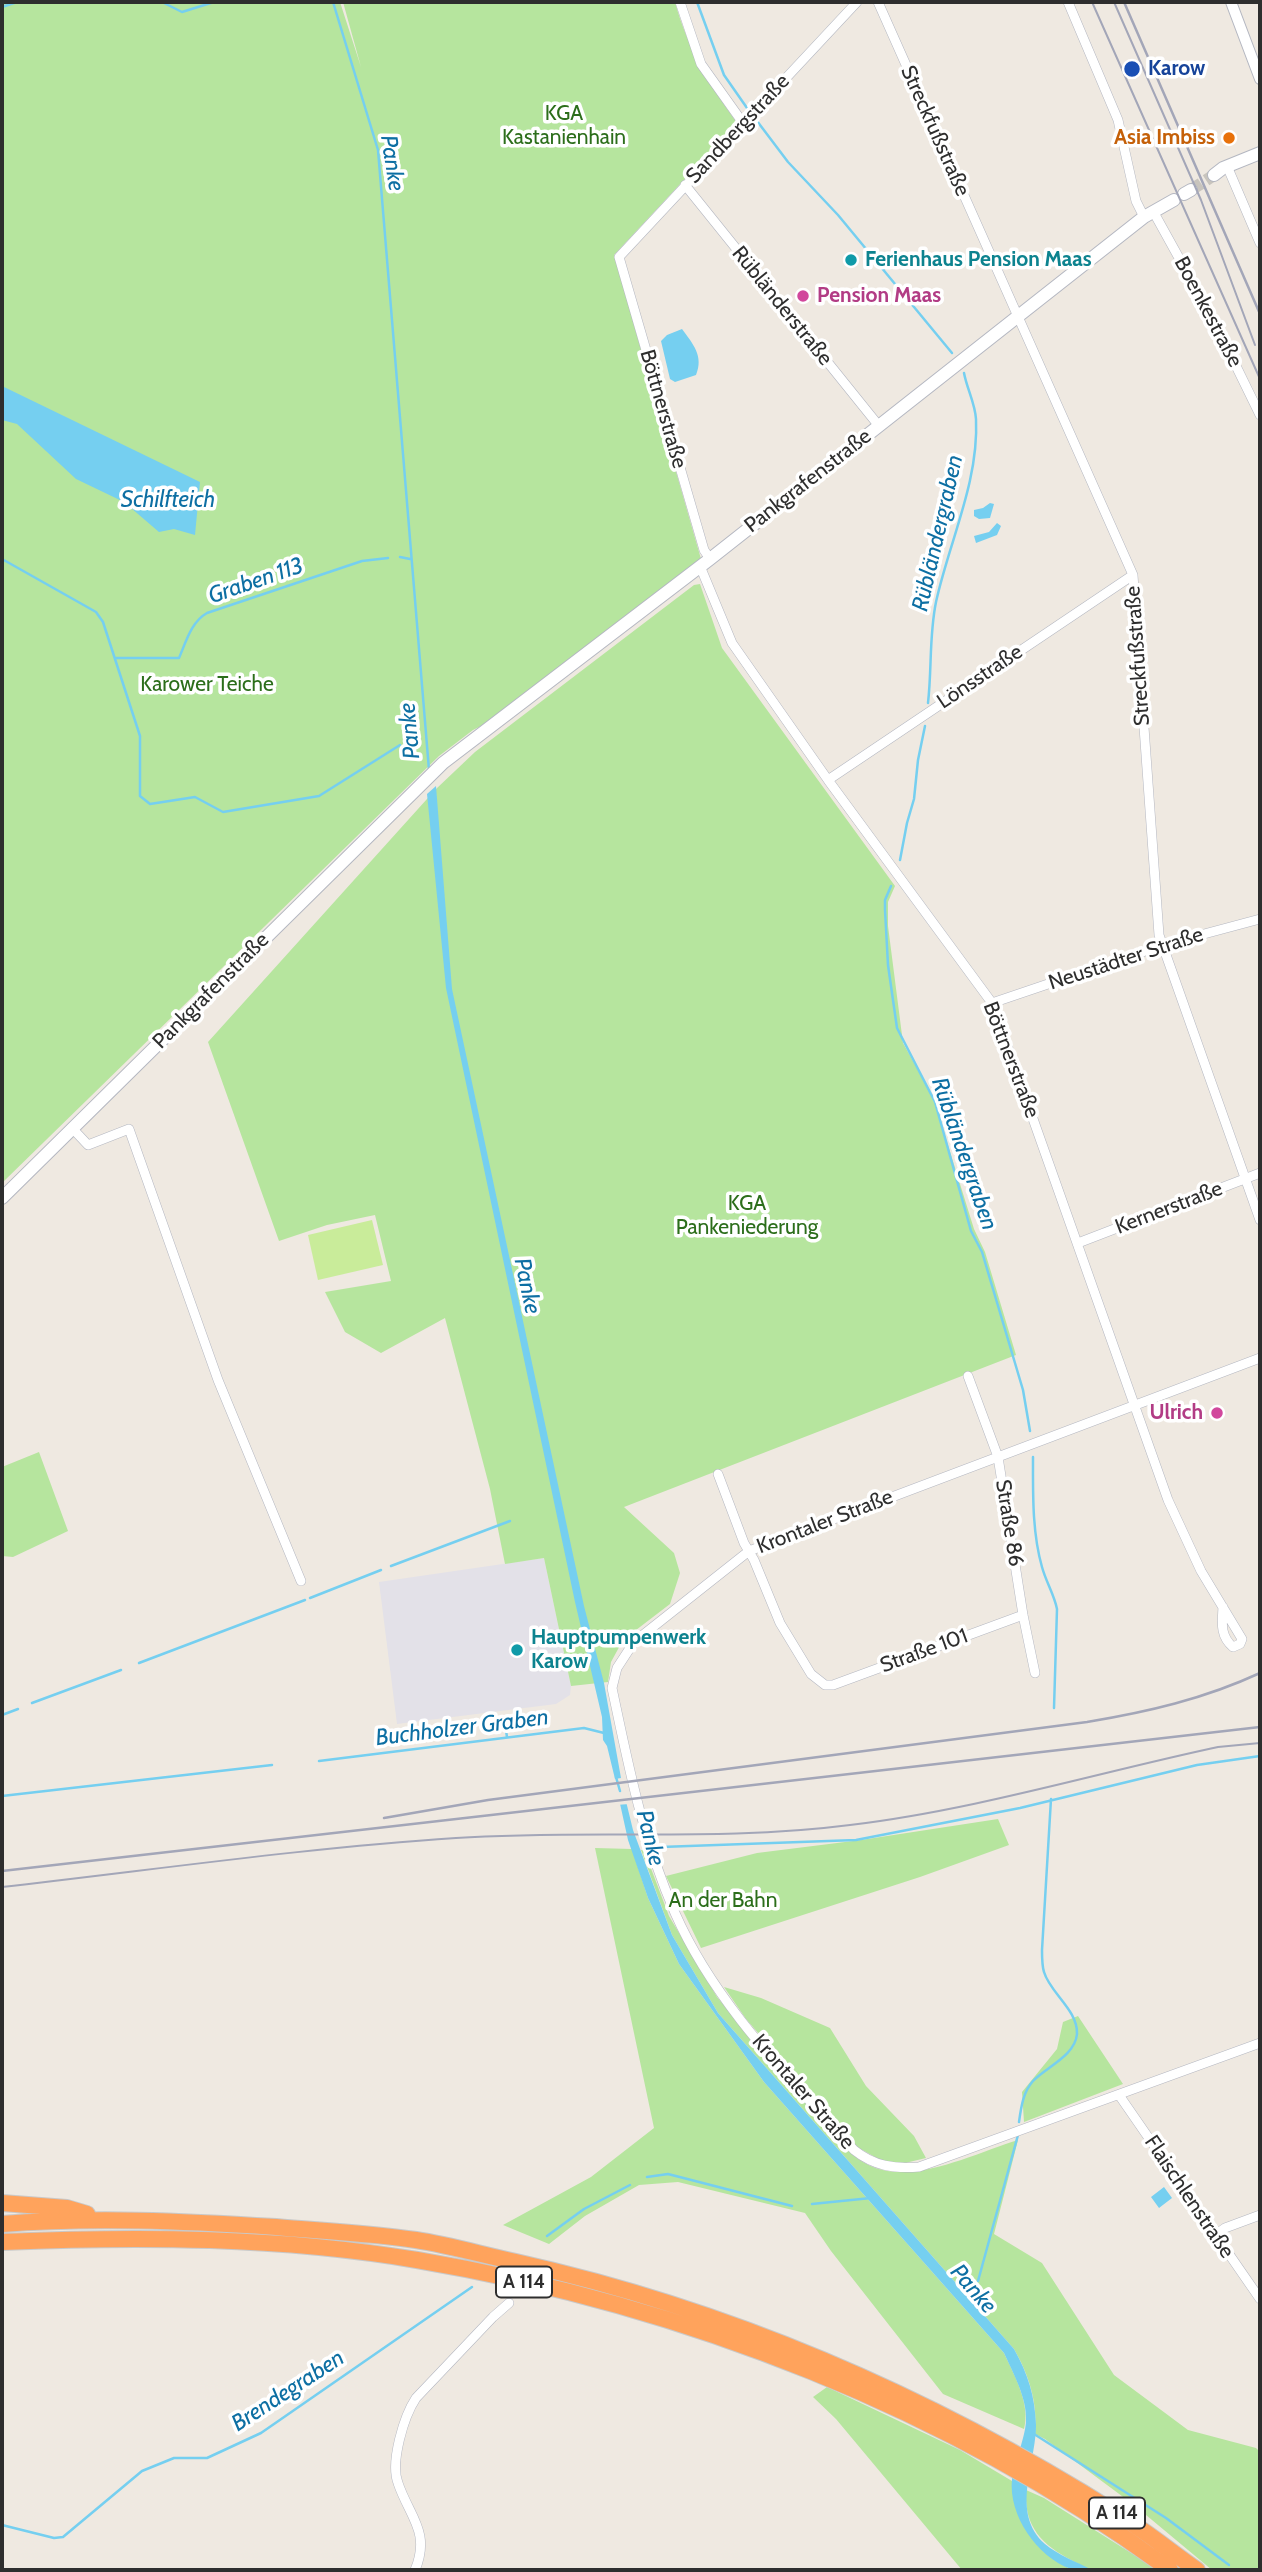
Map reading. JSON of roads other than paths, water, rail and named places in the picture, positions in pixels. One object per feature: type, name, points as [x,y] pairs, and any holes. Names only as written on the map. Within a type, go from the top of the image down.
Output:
[{"type":"highway","points":[[2,2203],[66,2208],[103,2219]]},
{"type":"highway","name":"A 114","points":[[2,2224],[74,2219],[181,2221],[417,2240],[590,2279],[708,2315],[840,2366],[984,2434],[1066,2500],[1170,2570]]},
{"type":"highway","name":"A 114","points":[[2,2242],[106,2237],[169,2238],[322,2248],[416,2260],[625,2306],[706,2332],[824,2378],[1023,2466],[1122,2516],[1197,2570]]},
{"type":"main road","points":[[1214,175],[1227,166],[1260,153]]},
{"type":"main road","name":"Pankgrafenstraße","points":[[2,1198],[443,763],[705,563],[1149,214],[1183,195]]},
{"type":"street","points":[[680,2],[701,64],[743,123]]},
{"type":"street","name":"Sandbergstraße","points":[[619,257],[857,2]]},
{"type":"street","name":"Streckfußstraße","points":[[877,2],[1133,575],[1159,935],[1260,1220]]},
{"type":"street","name":"Boenkestraße","points":[[1068,2],[1118,120],[1136,201],[1149,214],[1217,326],[1260,415]]},
{"type":"street","points":[[1231,2],[1260,79]]},
{"type":"street","points":[[1227,166],[1260,243]]},
{"type":"street","name":"Rübländerstraße","points":[[685,185],[879,426]]},
{"type":"street","name":"Böttnerstraße","points":[[619,257],[705,550],[705,563],[732,643],[828,780],[992,1003],[1168,1500],[1201,1571],[1223,1607]]},
{"type":"street","name":"Lönsstraße","points":[[828,780],[1133,575]]},
{"type":"street","name":"Neustädter Straße","points":[[992,1003],[1163,945],[1260,919]]},
{"type":"street","points":[[72,1128],[88,1145],[129,1129],[218,1380],[301,1581]]},
{"type":"street","name":"Kernerstraße","points":[[1077,1243],[1260,1173]]},
{"type":"street","name":"Krontaler Straße","points":[[1260,1358],[749,1552],[634,1642],[617,1668],[612,1688],[628,1770],[650,1849],[676,1915],[722,1995],[766,2051],[854,2150],[881,2166],[919,2167],[1260,2043]]},
{"type":"street","name":"Straße 86","points":[[968,1376],[998,1457],[1035,1673]]},
{"type":"street","points":[[718,1474],[749,1552]]},
{"type":"street","name":"Straße 101","points":[[749,1552],[780,1623],[811,1674],[825,1685],[833,1685],[1023,1615]]},
{"type":"street","name":"Flaischlenstraße","points":[[1119,2095],[1260,2299]]},
{"type":"street","points":[[1215,2235],[1225,2228],[1260,2215]]},
{"type":"street","points":[[415,2570],[422,2549],[420,2534],[396,2473],[407,2414],[415,2398],[509,2303]]},
{"type":"water","points":[[682,329],[696,350],[699,362],[696,375],[675,382],[670,379],[661,341],[667,335]]},
{"type":"water","name":"Schilfteich","points":[[2,386],[200,482],[195,535],[174,529],[159,532],[124,502],[76,479],[17,424],[2,420]]},
{"type":"water","points":[[990,503],[994,504],[990,518],[979,519],[974,516],[974,510]]},
{"type":"water","points":[[997,523],[1001,526],[997,535],[976,543],[974,536],[989,532]]},
{"type":"water","points":[[436,786],[452,989],[584,1606],[604,1683],[621,1778],[615,1779],[603,1740],[602,1717],[575,1602],[446,988],[427,794]]},
{"type":"water","points":[[623,1789],[633,1830],[672,1935],[718,2013],[1014,2349],[1030,2386],[1036,2425],[1027,2488],[1029,2518],[1035,2532],[1045,2544],[1092,2570],[1071,2569],[1047,2555],[1036,2545],[1020,2520],[1012,2493],[1012,2479],[1024,2433],[1026,2412],[1019,2386],[1004,2353],[764,2082],[679,1964],[648,1898],[628,1840],[617,1790]]},
{"type":"water","points":[[1164,2187],[1172,2198],[1159,2208],[1151,2197]]},
{"type":"waterway","points":[[2,7],[17,2]]},
{"type":"waterway","points":[[162,2],[182,12],[214,2]]},
{"type":"waterway","name":"Panke","points":[[333,2],[378,150],[429,770]]},
{"type":"waterway","name":"Rübländergraben","points":[[697,2],[724,75],[747,108]]},
{"type":"waterway","name":"Rübländergraben","points":[[754,117],[788,162],[838,215],[952,353]]},
{"type":"waterway","name":"Rübländergraben","points":[[928,703],[936,602],[968,489],[976,442],[975,413],[964,373]]},
{"type":"waterway","name":"Graben 113","points":[[400,557],[410,559]]},
{"type":"waterway","name":"Graben 113","points":[[115,658],[179,658],[193,627],[207,613],[362,561],[388,558]]},
{"type":"waterway","points":[[2,559],[96,612],[103,622],[140,736],[140,796],[150,804],[195,797],[223,812],[319,796],[400,745]]},
{"type":"waterway","name":"Rübländergraben","points":[[900,860],[914,799],[925,726]]},
{"type":"waterway","name":"Rübländergraben","points":[[891,886],[885,900],[885,910],[888,965],[897,1028],[935,1102],[971,1231],[982,1252],[1023,1390],[1030,1431]]},
{"type":"waterway","name":"Rübländergraben","points":[[1033,1457],[1036,1540],[1042,1567],[1057,1609],[1054,1708]]},
{"type":"waterway","points":[[391,1566],[510,1521]]},
{"type":"waterway","points":[[310,1598],[381,1570]]},
{"type":"waterway","points":[[139,1663],[305,1600]]},
{"type":"waterway","points":[[32,1703],[121,1670]]},
{"type":"waterway","points":[[2,1715],[18,1709]]},
{"type":"waterway","points":[[505,1724],[507,1737]]},
{"type":"waterway","name":"Buchholzer Graben","points":[[319,1761],[584,1728],[604,1733]]},
{"type":"waterway","points":[[661,1847],[856,1840],[1020,1808],[1197,1765],[1260,1756]]},
{"type":"waterway","name":"Buchholzer Graben","points":[[2,1796],[272,1765]]},
{"type":"waterway","name":"Panke","points":[[616,1777],[620,1791]]},
{"type":"waterway","name":"Rübländergraben","points":[[1019,2122],[1023,2100],[1030,2085],[1066,2055],[1077,2034],[1073,2017],[1047,1980],[1042,1964],[1051,1799]]},
{"type":"waterway","name":"Rübländergraben","points":[[978,2281],[1018,2135]]},
{"type":"waterway","name":"Brendegraben","points":[[647,2177],[668,2174],[792,2206]]},
{"type":"waterway","name":"Brendegraben","points":[[547,2236],[584,2209],[630,2185]]},
{"type":"waterway","name":"Brendegraben","points":[[812,2204],[871,2198]]},
{"type":"waterway","name":"Brendegraben","points":[[2,2525],[54,2538],[63,2537],[142,2471],[174,2458],[207,2458],[261,2433],[472,2287]]},
{"type":"waterway","points":[[1034,2434],[1166,2518],[1229,2565]]},
{"type":"tunnel","points":[[1191,190],[1214,175]]},
{"type":"tram line","points":[[1092,2],[1260,379]]},
{"type":"tram line","points":[[1114,2],[1201,200],[1255,345]]},
{"type":"tram line","points":[[2,1887],[399,1842],[505,1836],[752,1833],[850,1825],[989,1801],[1218,1747],[1260,1743]]},
{"type":"railway","points":[[1124,2],[1260,314]]},
{"type":"railway","points":[[384,1818],[488,1800],[1087,1722],[1175,1704],[1260,1673]]},
{"type":"railway","points":[[2,1871],[1260,1727]]},
{"type":"place","name":"Karow","points":[[1132,69]]},
{"type":"place","name":"Asia Imbiss","points":[[1229,138]]},
{"type":"place","name":"Ferienhaus Pension Maas","points":[[851,260]]},
{"type":"place","name":"Pension Maas","points":[[803,296]]},
{"type":"place","name":"Ulrich","points":[[1217,1413]]},
{"type":"place","name":"Hauptpumpenwerk Karow","points":[[517,1650]]},
{"type":"park label","name":"KGA Kastanienhain","points":[[564,126]]},
{"type":"park label","name":"Karower Teiche","points":[[207,685]]},
{"type":"park label","name":"KGA Pankeniederung","points":[[747,1216]]},
{"type":"park label","name":"An der Bahn","points":[[723,1901]]}]
